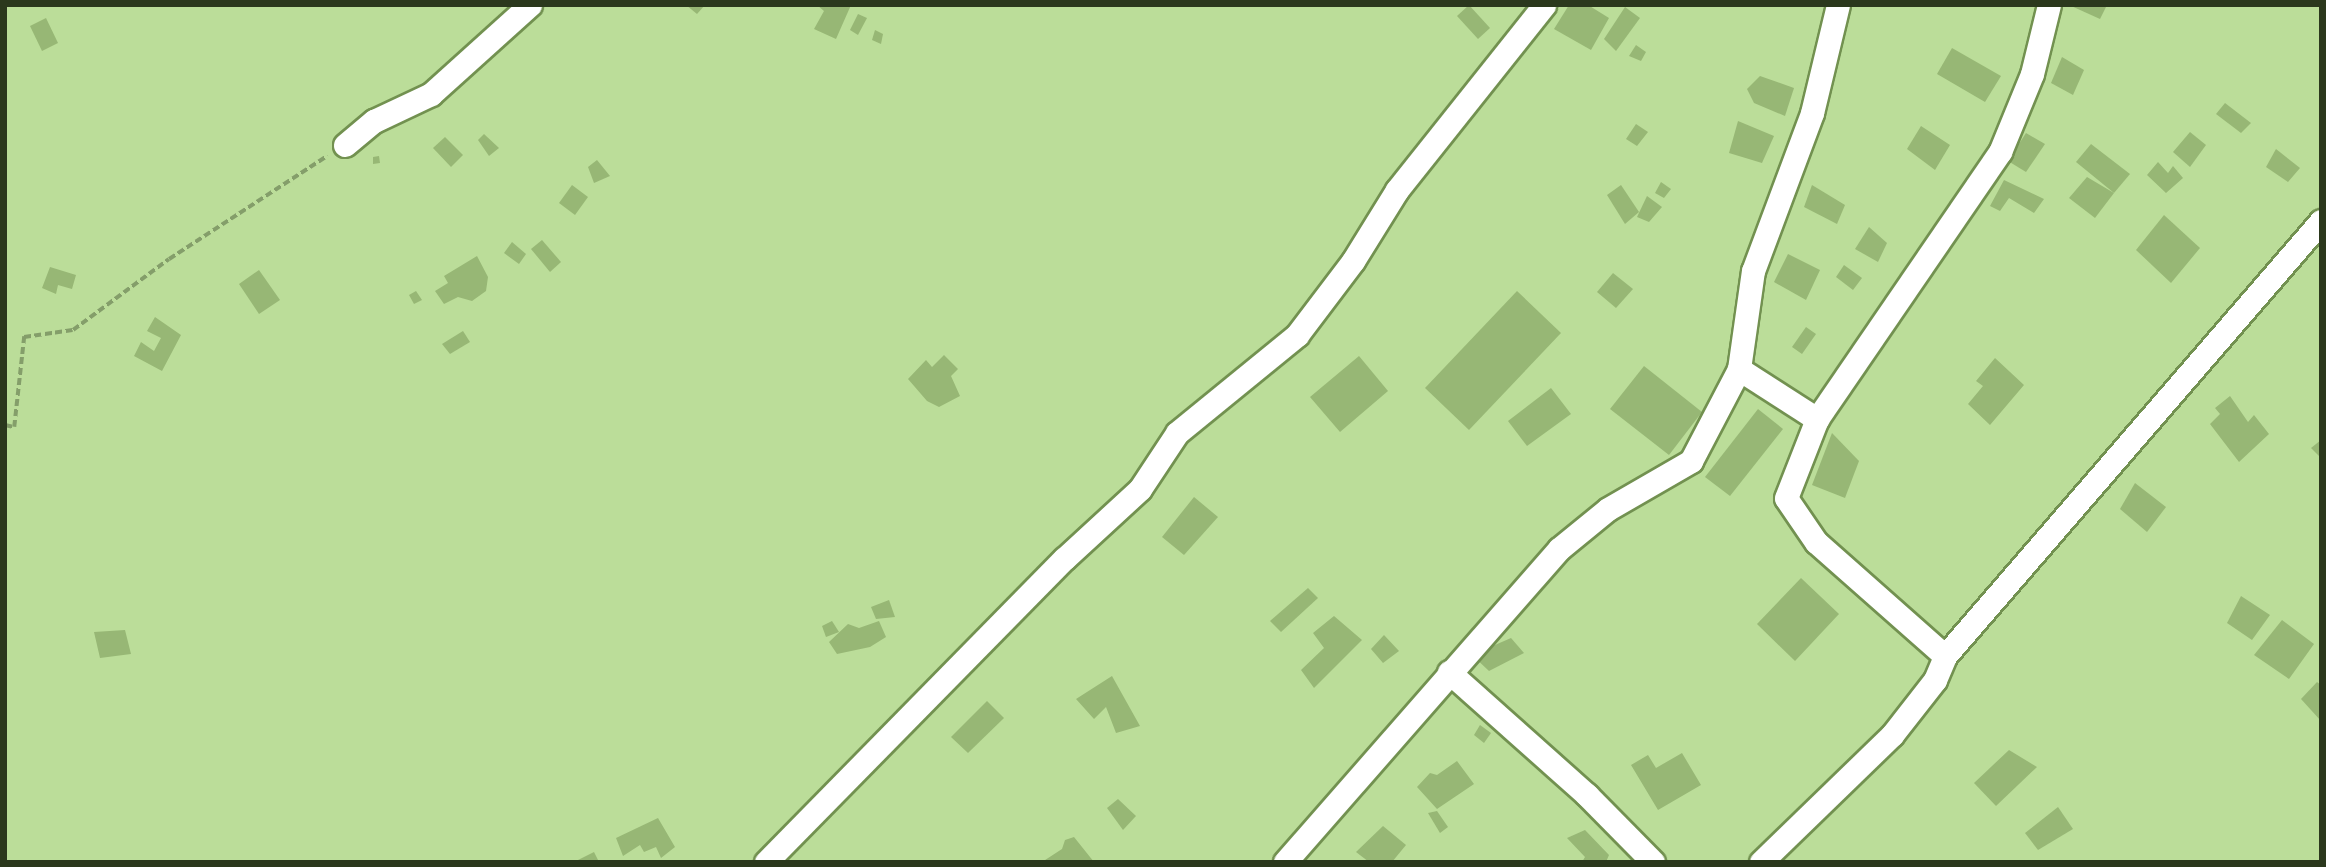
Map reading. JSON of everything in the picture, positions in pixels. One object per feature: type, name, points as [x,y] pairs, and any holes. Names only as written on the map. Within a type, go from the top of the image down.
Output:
[{"type":"street","points":[[345,145],[374,121],[431,94],[530,5]]},
{"type":"street","points":[[766,862],[1063,559],[1140,489],[1177,433],[1297,335],[1404,181],[1544,5]]},
{"type":"street","points":[[1285,862],[1449,672],[1559,550],[1608,509],[1691,461],[1739,369],[1753,271],[1812,113],[1838,5]]},
{"type":"street","points":[[1945,656],[1816,542],[1787,498],[1817,419],[2000,152],[2032,74],[2049,5]]},
{"type":"street","points":[[1762,862],[1892,735],[1935,680],[1945,656],[2321,221]]},
{"type":"street","points":[[1739,369],[1817,419]]},
{"type":"street","points":[[1449,672],[1587,795],[1653,862]]},
{"type":"path","points":[[5,425],[14,427],[24,337],[73,330],[169,259],[345,145]]},
{"type":"building","points":[[686,5],[705,5],[697,14]]},
{"type":"building","points":[[817,5],[851,5],[836,39],[814,29],[824,11]]},
{"type":"building","points":[[1469,5],[1490,28],[1478,39],[1457,16]]},
{"type":"building","points":[[1569,5],[1588,5],[1609,18],[1591,50],[1554,29]]},
{"type":"building","points":[[2069,5],[2107,5],[2100,19]]},
{"type":"building","points":[[1625,7],[1640,18],[1616,51],[1604,39]]},
{"type":"building","points":[[858,14],[867,18],[858,35],[850,30]]},
{"type":"building","points":[[46,18],[58,43],[42,51],[30,26]]},
{"type":"building","points":[[875,30],[883,34],[881,44],[872,40]]},
{"type":"building","points":[[1636,45],[1646,52],[1641,61],[1629,56]]},
{"type":"building","points":[[1952,48],[2001,76],[1985,102],[1937,74]]},
{"type":"building","points":[[2062,57],[2084,70],[2073,95],[2051,83]]},
{"type":"building","points":[[1760,76],[1794,88],[1785,116],[1754,103],[1747,89]]},
{"type":"building","points":[[2225,103],[2251,123],[2241,133],[2216,114]]},
{"type":"building","points":[[1738,121],[1774,136],[1762,163],[1729,153]]},
{"type":"building","points":[[1636,124],[1648,132],[1637,146],[1626,139]]},
{"type":"building","points":[[1921,126],[1950,145],[1935,170],[1907,149]]},
{"type":"building","points":[[2190,132],[2206,145],[2190,167],[2173,152]]},
{"type":"building","points":[[2026,133],[2045,144],[2026,172],[2008,161]]},
{"type":"building","points":[[484,134],[499,148],[489,156],[478,140]]},
{"type":"building","points":[[445,137],[463,155],[451,167],[433,148]]},
{"type":"building","points":[[2091,144],[2130,174],[2114,193],[2076,162]]},
{"type":"building","points":[[2276,149],[2300,168],[2288,182],[2266,167]]},
{"type":"building","points":[[379,156],[380,163],[373,164],[373,157]]},
{"type":"building","points":[[597,160],[610,176],[594,183],[588,167]]},
{"type":"building","points":[[2158,162],[2168,173],[2173,166],[2183,178],[2166,193],[2147,175]]},
{"type":"building","points":[[2087,177],[2114,193],[2095,218],[2069,198]]},
{"type":"building","points":[[2004,180],[2044,199],[2034,213],[2009,198],[2000,211],[1990,206]]},
{"type":"building","points":[[1661,182],[1671,189],[1664,198],[1655,193]]},
{"type":"building","points":[[572,185],[588,197],[575,215],[559,203]]},
{"type":"building","points":[[1621,185],[1639,212],[1625,224],[1607,195]]},
{"type":"building","points":[[1812,185],[1845,205],[1837,224],[1804,207]]},
{"type":"building","points":[[1647,196],[1662,207],[1649,222],[1637,217]]},
{"type":"building","points":[[2164,215],[2200,248],[2171,283],[2136,250]]},
{"type":"building","points":[[1869,227],[1887,243],[1878,262],[1855,249]]},
{"type":"building","points":[[542,240],[561,262],[550,272],[531,249]]},
{"type":"building","points":[[512,242],[526,254],[519,264],[504,253]]},
{"type":"building","points":[[1788,254],[1820,270],[1806,300],[1774,282]]},
{"type":"building","points":[[477,256],[488,277],[486,291],[472,301],[458,297],[444,304],[435,291],[448,283],[444,276]]},
{"type":"building","points":[[1844,265],[1862,278],[1853,290],[1836,277]]},
{"type":"building","points":[[50,267],[76,275],[72,289],[58,285],[56,294],[42,288]]},
{"type":"building","points":[[259,270],[280,300],[259,314],[239,284]]},
{"type":"building","points":[[1613,273],[1633,289],[1616,308],[1597,292]]},
{"type":"building","points":[[416,291],[422,300],[414,304],[409,295]]},
{"type":"building","points":[[1517,291],[1561,333],[1469,430],[1425,388]]},
{"type":"building","points":[[155,317],[181,335],[162,371],[134,356],[141,342],[154,351],[161,338],[147,331]]},
{"type":"building","points":[[1806,327],[1816,334],[1802,354],[1792,347]]},
{"type":"building","points":[[463,331],[470,342],[450,354],[442,344]]},
{"type":"building","points":[[944,355],[958,369],[951,376],[960,396],[939,407],[927,401],[908,379],[926,360],[932,367]]},
{"type":"building","points":[[1359,356],[1388,391],[1340,432],[1310,397]]},
{"type":"building","points":[[1995,358],[2024,385],[1990,425],[1968,404],[1983,386],[1976,381]]},
{"type":"building","points":[[1644,366],[1702,412],[1669,455],[1610,409]]},
{"type":"building","points":[[1551,388],[1571,414],[1527,446],[1508,421]]},
{"type":"building","points":[[2230,396],[2248,422],[2254,415],[2269,434],[2239,462],[2210,424],[2220,414],[2215,408]]},
{"type":"building","points":[[1758,409],[1783,429],[1730,496],[1705,477]]},
{"type":"building","points":[[1832,433],[1859,461],[1845,498],[1812,485]]},
{"type":"building","points":[[2321,440],[2321,458],[2311,448]]},
{"type":"building","points":[[2135,483],[2166,507],[2147,532],[2120,509]]},
{"type":"building","points":[[1194,497],[1218,517],[1184,555],[1162,537]]},
{"type":"building","points":[[1801,578],[1839,614],[1795,661],[1757,624]]},
{"type":"building","points":[[1308,588],[1318,598],[1281,632],[1270,621]]},
{"type":"building","points":[[2241,596],[2270,615],[2252,640],[2227,623]]},
{"type":"building","points":[[889,600],[895,617],[876,619],[871,607]]},
{"type":"building","points":[[1334,616],[1362,640],[1314,688],[1301,670],[1324,648],[1313,633]]},
{"type":"building","points":[[2282,620],[2314,644],[2289,679],[2254,655]]},
{"type":"building","points":[[832,621],[839,632],[826,637],[822,626]]},
{"type":"building","points":[[879,621],[886,637],[870,647],[837,654],[829,642],[848,624],[859,628]]},
{"type":"building","points":[[125,630],[131,654],[100,658],[94,632]]},
{"type":"building","points":[[1384,635],[1399,651],[1383,663],[1371,649]]},
{"type":"building","points":[[1511,638],[1524,653],[1489,671],[1472,655]]},
{"type":"building","points":[[1112,676],[1140,726],[1116,733],[1106,707],[1094,719],[1076,699]]},
{"type":"building","points":[[2317,682],[2321,685],[2321,721],[2301,699]]},
{"type":"building","points":[[987,701],[1004,718],[968,753],[951,737]]},
{"type":"building","points":[[1480,725],[1491,733],[1484,743],[1474,735]]},
{"type":"building","points":[[2009,750],[2037,767],[1996,806],[1974,783]]},
{"type":"building","points":[[1682,753],[1701,785],[1658,810],[1631,765],[1648,755],[1656,768]]},
{"type":"building","points":[[1457,761],[1474,784],[1437,809],[1417,787],[1430,773],[1437,775]]},
{"type":"building","points":[[1118,799],[1136,816],[1123,830],[1107,808]]},
{"type":"building","points":[[2058,807],[2073,829],[2038,850],[2025,833]]},
{"type":"building","points":[[1437,811],[1448,827],[1440,833],[1428,813]]},
{"type":"building","points":[[658,818],[675,847],[661,858],[656,847],[644,852],[640,845],[623,856],[616,838]]},
{"type":"building","points":[[1383,826],[1406,845],[1392,862],[1369,862],[1356,852]]},
{"type":"building","points":[[1585,830],[1609,855],[1606,862],[1582,862],[1585,857],[1567,838]]},
{"type":"building","points":[[1074,837],[1094,862],[1042,862],[1062,849],[1065,840]]},
{"type":"building","points":[[594,852],[599,862],[574,862]]}]
